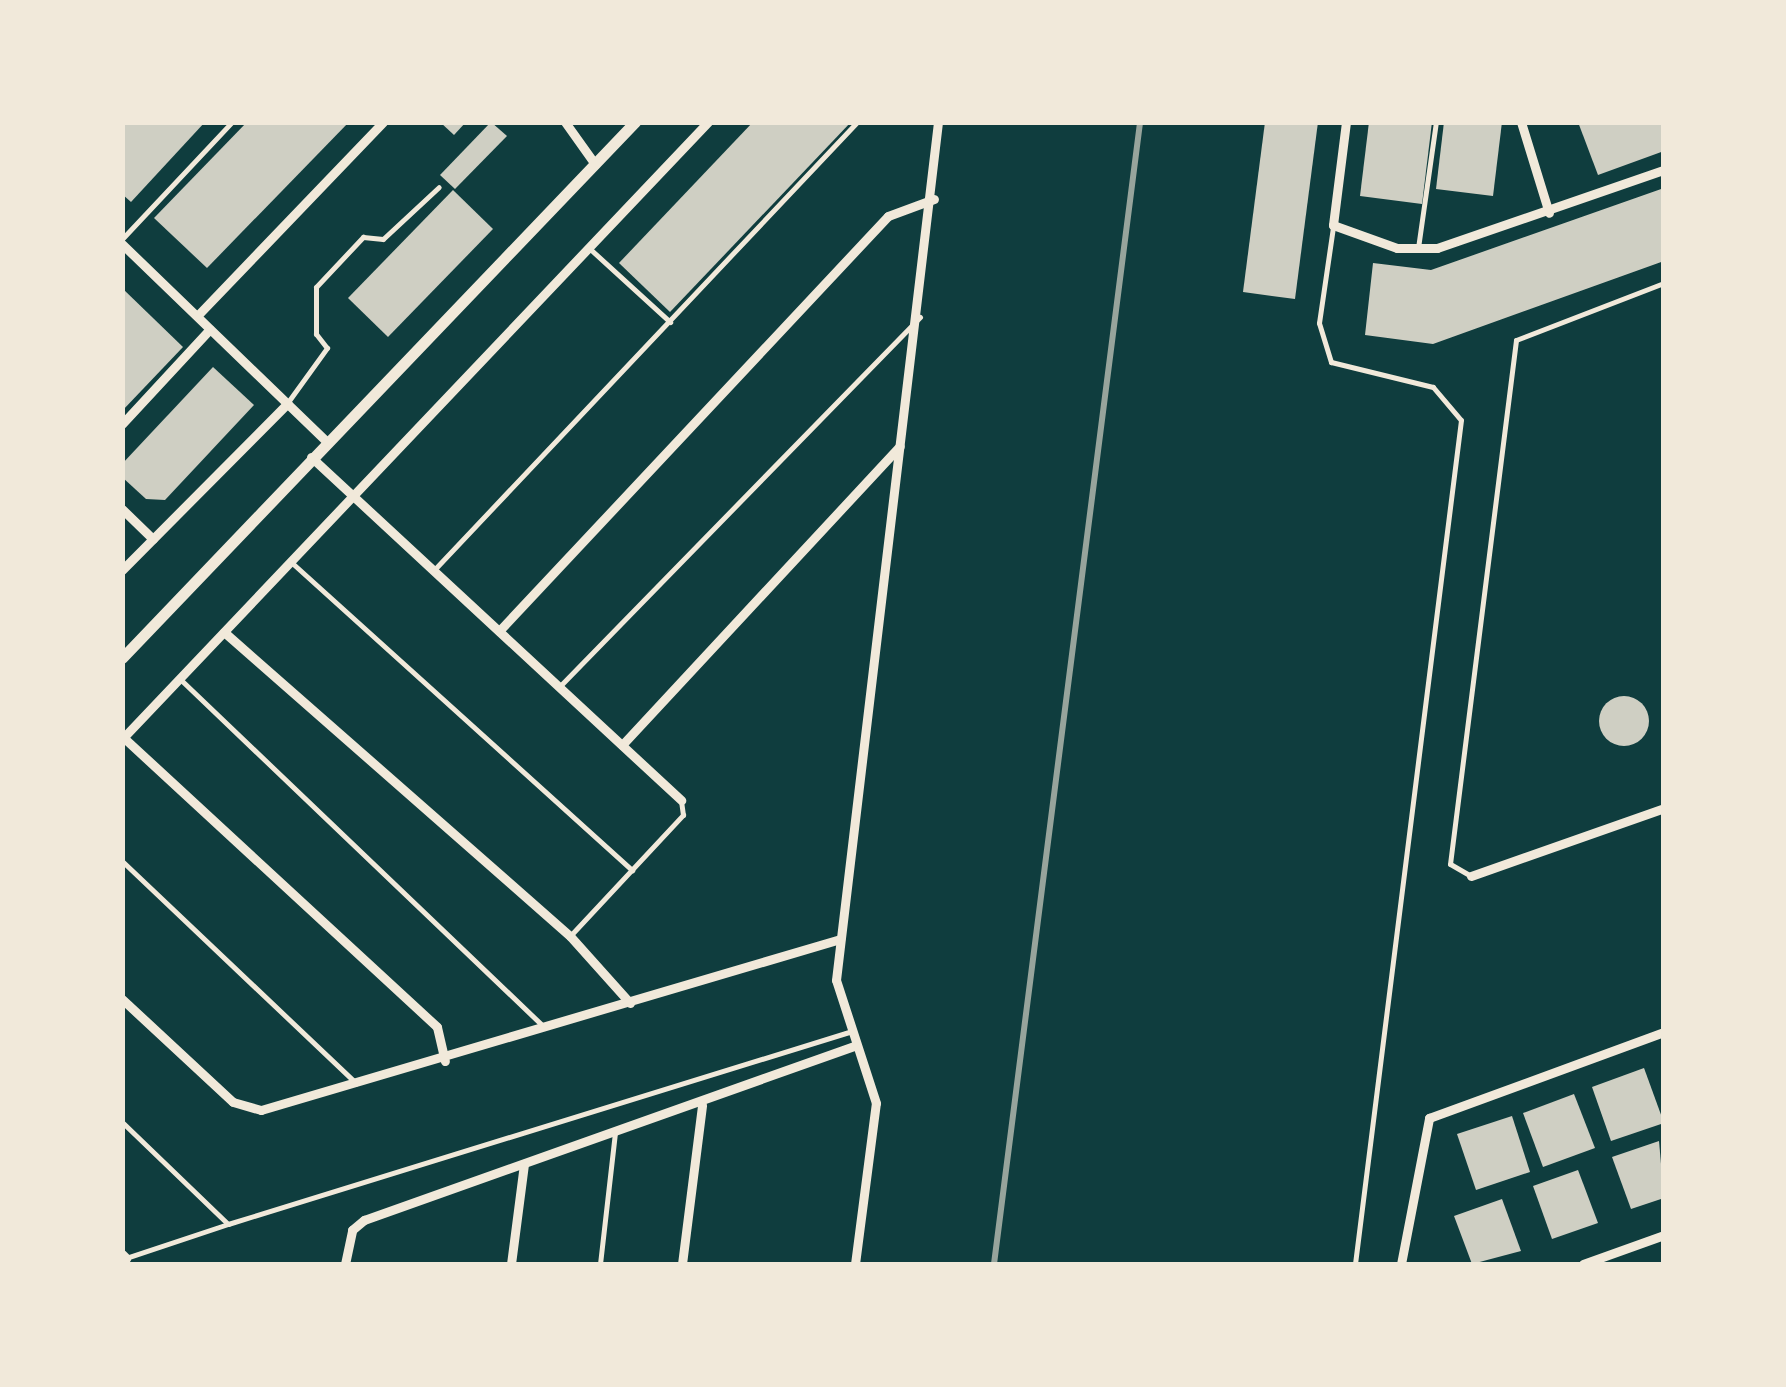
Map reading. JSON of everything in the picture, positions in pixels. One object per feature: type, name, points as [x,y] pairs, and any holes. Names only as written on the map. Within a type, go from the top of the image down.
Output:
[{"type":"street","points":[[197,316],[383,122]]},
{"type":"street","points":[[564,122],[595,164]]},
{"type":"street","points":[[122,658],[326,440],[635,122]]},
{"type":"street","points":[[445,1061],[437,1028],[123,739],[708,122]]},
{"type":"street","points":[[855,1264],[876,1104],[849,1032],[836,980],[920,317],[934,198],[938,122]]},
{"type":"street","points":[[1346,122],[1333,225],[1418,251],[1549,213],[1664,170]]},
{"type":"street","points":[[1521,122],[1549,213]]},
{"type":"street","points":[[499,631],[888,216],[934,198]]},
{"type":"street","points":[[122,242],[326,440]]},
{"type":"street","points":[[122,424],[210,329]]},
{"type":"street","points":[[122,570],[288,404]]},
{"type":"street","points":[[622,745],[902,444]]},
{"type":"street","points":[[310,457],[680,800]]},
{"type":"street","points":[[122,509],[153,538]]},
{"type":"street","points":[[224,632],[570,936],[630,1003]]},
{"type":"street","points":[[1470,876],[1663,809]]},
{"type":"street","points":[[122,999],[246,1108],[445,1061],[840,939]]},
{"type":"street","points":[[1401,1264],[1421,1131],[1440,1112],[1664,1032]]},
{"type":"street","points":[[345,1264],[352,1230],[364,1220],[702,1105],[854,1046]]},
{"type":"street","points":[[682,1264],[702,1105]]},
{"type":"street","points":[[511,1264],[524,1164]]},
{"type":"street","points":[[1583,1264],[1664,1235]]},
{"type":"lane","points":[[122,242],[232,122]]},
{"type":"lane","points":[[433,570],[857,122]]},
{"type":"lane","points":[[1418,251],[1436,122]]},
{"type":"lane","points":[[288,404],[327,348],[316,334],[316,287],[363,237],[383,239],[439,187]]},
{"type":"lane","points":[[1333,225],[1320,324],[1332,362],[1433,387],[1461,420],[1356,1264]]},
{"type":"lane","points":[[588,248],[670,322]]},
{"type":"lane","points":[[1470,876],[1450,864],[1516,340],[1664,283]]},
{"type":"lane","points":[[559,688],[920,317]]},
{"type":"lane","points":[[291,562],[632,870]]},
{"type":"lane","points":[[180,679],[546,1028]]},
{"type":"lane","points":[[570,936],[683,815],[680,800]]},
{"type":"lane","points":[[122,862],[358,1084]]},
{"type":"lane","points":[[124,1256],[849,1032]]},
{"type":"lane","points":[[122,1122],[228,1224]]},
{"type":"lane","points":[[600,1264],[615,1133]]},
{"type":"building","points":[[122,122],[205,122],[131,202],[122,194]]},
{"type":"building","points":[[247,122],[349,122],[207,268],[154,218]]},
{"type":"building","points":[[440,122],[466,122],[454,135]]},
{"type":"building","points":[[491,122],[507,136],[455,189],[440,175]]},
{"type":"building","points":[[753,122],[851,122],[670,312],[619,263]]},
{"type":"building","points":[[1265,122],[1318,122],[1295,299],[1243,292]]},
{"type":"building","points":[[1369,122],[1432,122],[1422,204],[1360,196]]},
{"type":"building","points":[[1444,122],[1502,122],[1493,196],[1436,189]]},
{"type":"building","points":[[1578,122],[1664,122],[1664,151],[1598,175]]},
{"type":"building","points":[[1664,188],[1664,261],[1433,344],[1365,335],[1373,263],[1431,270]]},
{"type":"building","points":[[453,190],[493,229],[388,337],[348,298]]},
{"type":"building","points":[[122,288],[183,347],[122,411]]},
{"type":"building","points":[[213,367],[254,405],[165,500],[146,499],[122,477],[122,464]]},
{"type":"building","points":[[1624,696],[1642,703],[1649,721],[1642,739],[1624,746],[1606,739],[1599,721],[1606,703]]},
{"type":"building","points":[[1644,1068],[1664,1123],[1611,1141],[1592,1087]]},
{"type":"building","points":[[1574,1094],[1595,1148],[1543,1167],[1523,1113]]},
{"type":"building","points":[[1512,1116],[1530,1172],[1476,1190],[1457,1134]]},
{"type":"building","points":[[1659,1141],[1664,1198],[1631,1209],[1612,1157]]},
{"type":"building","points":[[1578,1170],[1598,1223],[1552,1239],[1533,1186]]},
{"type":"building","points":[[1502,1199],[1521,1251],[1472,1264],[1454,1216]]},
{"type":"railway","points":[[994,1264],[1140,122]]}]
